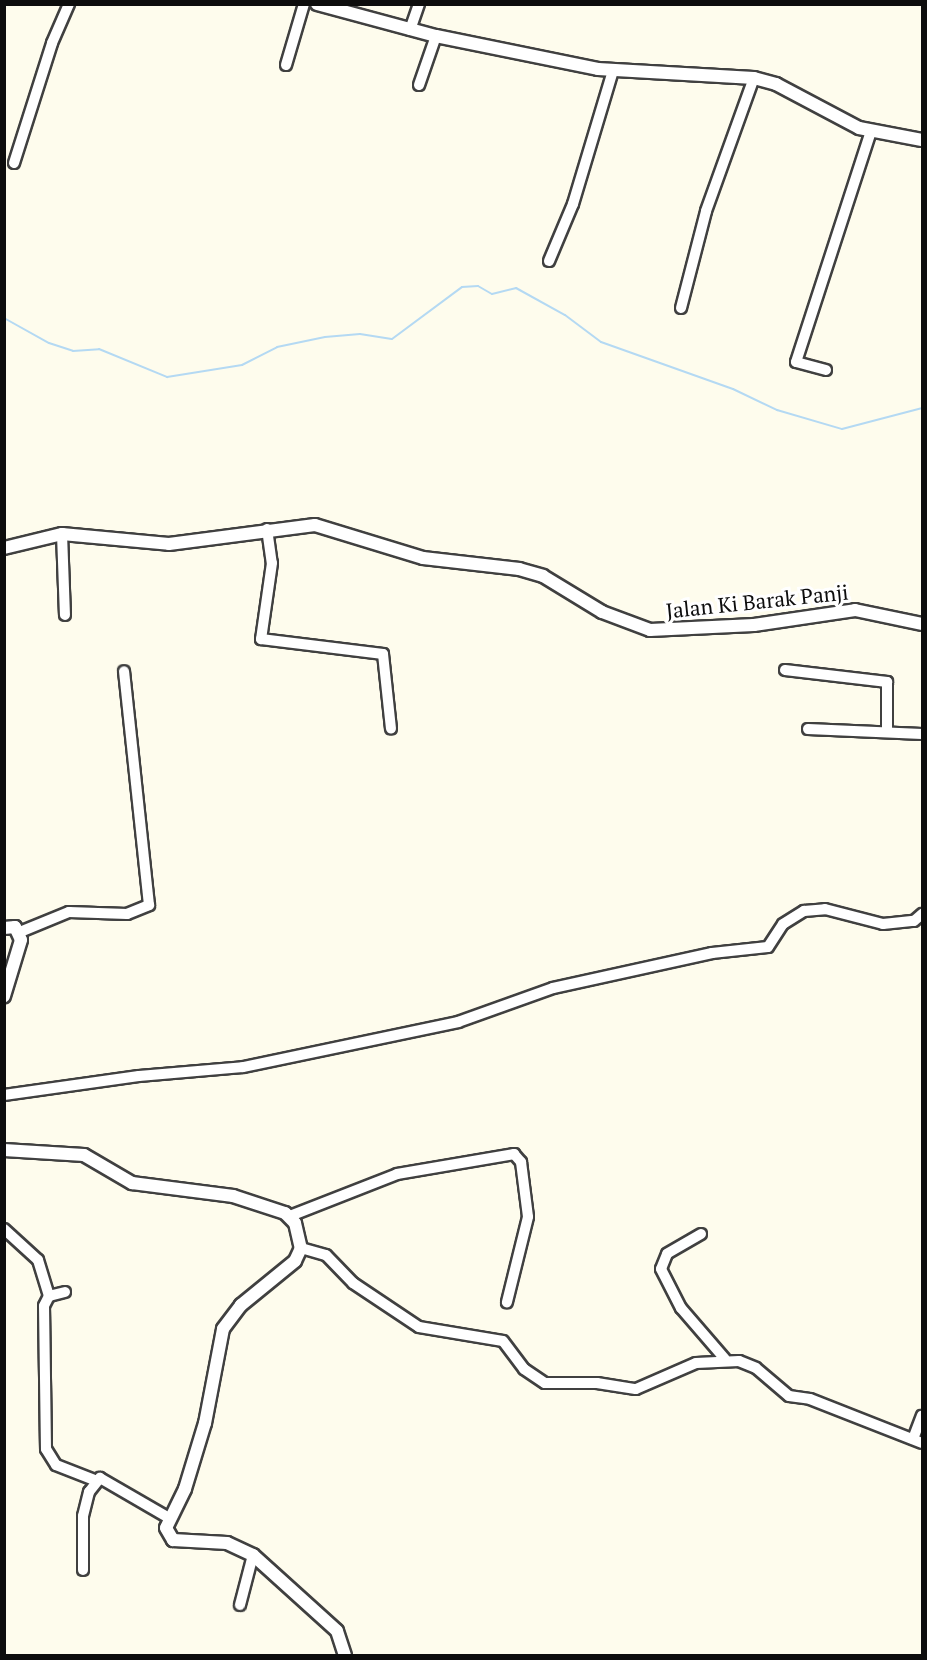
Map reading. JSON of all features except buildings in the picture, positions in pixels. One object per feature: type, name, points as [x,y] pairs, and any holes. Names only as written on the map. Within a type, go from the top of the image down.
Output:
[{"type":"street","points":[[14,164],[52,43],[69,4]]},
{"type":"street","points":[[286,65],[304,4]]},
{"type":"street","points":[[317,4],[337,7],[436,36],[613,71],[754,78],[871,130],[922,140]]},
{"type":"street","points":[[410,30],[419,4]]},
{"type":"street","points":[[419,84],[436,36]]},
{"type":"street","points":[[549,261],[573,204],[613,71]]},
{"type":"street","points":[[681,308],[706,211],[754,78]]},
{"type":"street","points":[[826,370],[796,362],[871,130]]},
{"type":"street","name":"Jalan Ki Barak Panji","points":[[4,548],[62,534],[169,544],[267,529],[315,525],[423,558],[519,569],[555,582],[602,612],[650,630],[754,625],[855,610],[922,624]]},
{"type":"street","points":[[267,529],[272,563],[261,639],[383,654],[391,729]]},
{"type":"street","points":[[62,534],[65,615]]},
{"type":"street","points":[[785,670],[887,682],[887,732]]},
{"type":"street","points":[[4,928],[20,932],[69,912],[127,914],[149,905],[124,671]]},
{"type":"street","points":[[808,729],[922,734]]},
{"type":"street","points":[[4,1095],[139,1076],[243,1067],[458,1022],[553,988],[712,953],[768,947],[783,924],[804,911],[825,909],[883,924],[922,918]]},
{"type":"street","points":[[4,996],[21,948],[20,932]]},
{"type":"street","points":[[4,1150],[84,1155],[140,1185],[233,1196],[290,1216],[299,1230],[301,1248],[289,1269],[226,1322],[205,1423],[185,1489],[169,1518],[166,1532],[173,1540],[227,1543],[254,1555],[337,1631],[345,1656]]},
{"type":"street","points":[[290,1216],[397,1174],[514,1154],[521,1162],[529,1211],[507,1302]]},
{"type":"street","points":[[4,1229],[38,1260],[49,1296],[44,1306],[48,1455],[56,1465],[97,1481],[105,1478],[169,1518]]},
{"type":"street","points":[[701,1234],[667,1254],[661,1269],[681,1308],[725,1359]]},
{"type":"street","points":[[301,1248],[326,1255],[353,1283],[419,1327],[504,1341],[524,1369],[545,1383],[640,1389],[682,1367],[725,1359],[753,1365],[789,1396],[810,1399],[917,1441],[922,1416]]},
{"type":"street","points":[[49,1296],[65,1292]]},
{"type":"street","points":[[83,1570],[83,1516],[97,1481]]},
{"type":"street","points":[[240,1605],[254,1555]]},
{"type":"waterway","points":[[4,318],[49,343],[73,351],[99,349],[167,377],[242,365],[277,347],[325,337],[360,334],[392,339],[462,287],[478,286],[492,294],[516,288],[565,315],[601,342],[733,389],[777,410],[842,429],[922,408]]}]
